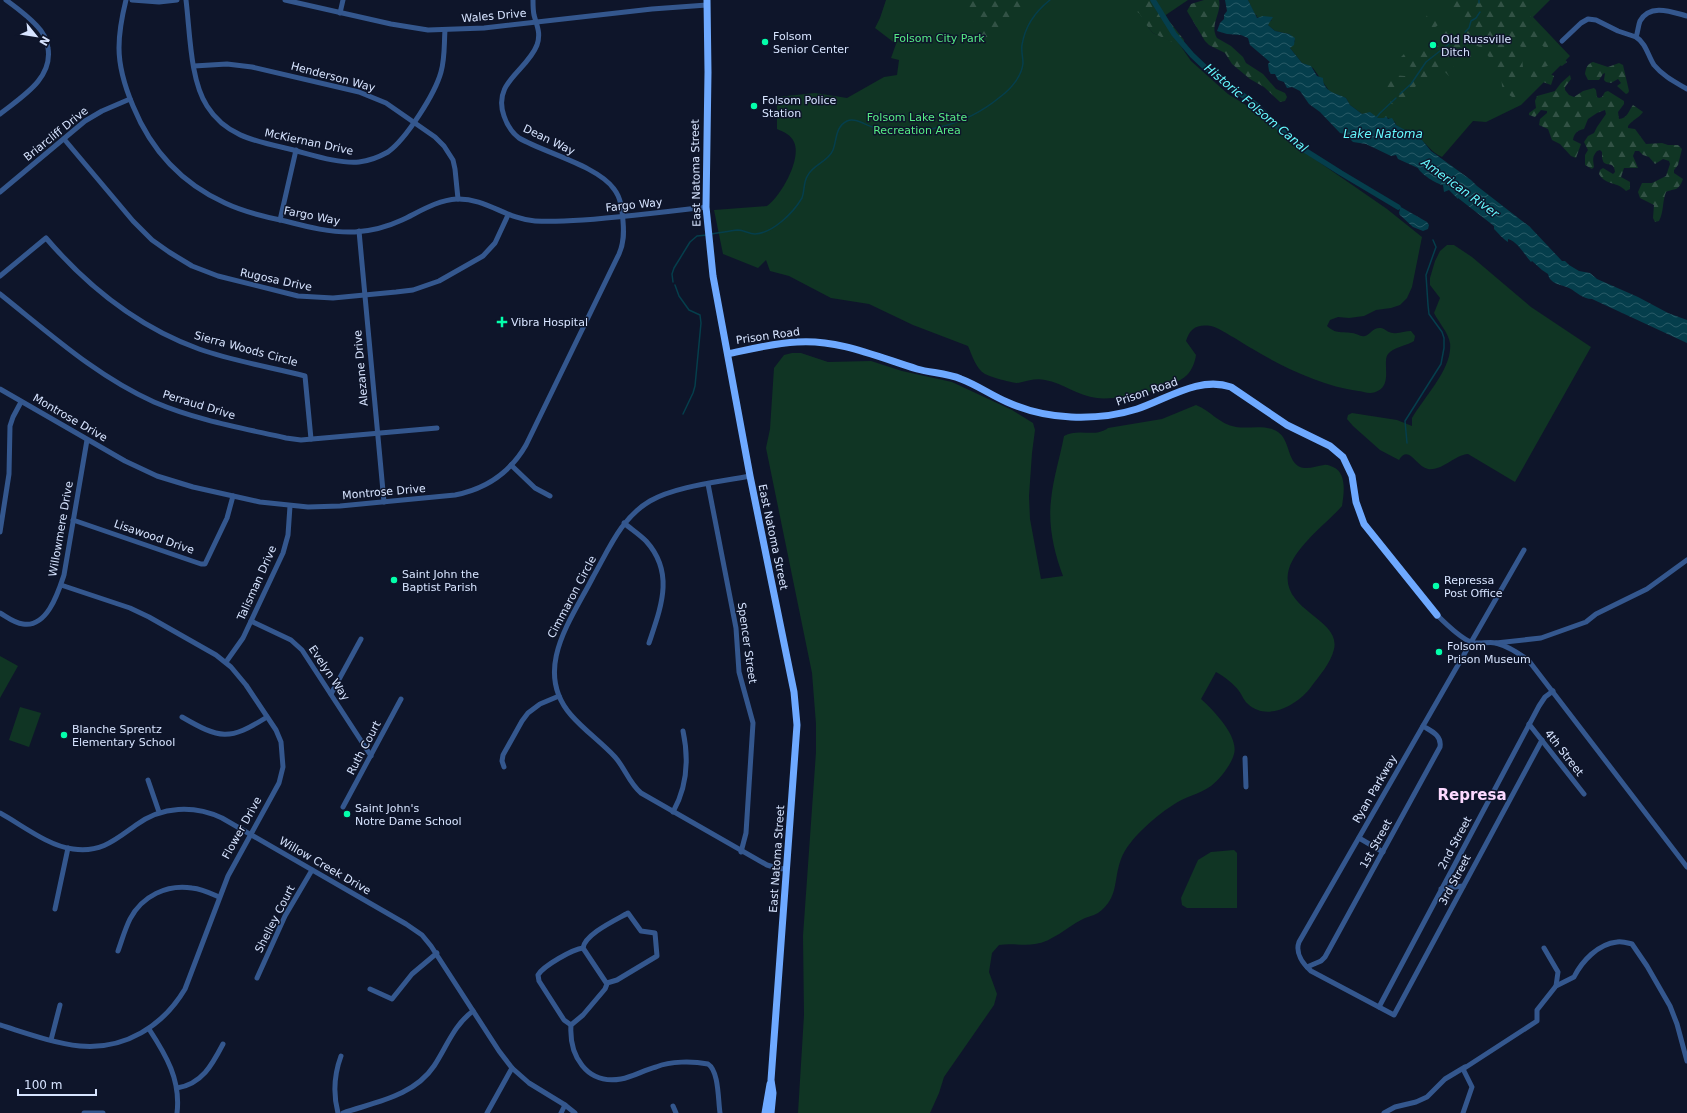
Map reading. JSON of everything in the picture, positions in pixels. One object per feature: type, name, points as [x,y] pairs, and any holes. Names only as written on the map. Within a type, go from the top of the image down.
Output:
[{"type":"main road","name":"East Natoma Street","points":[[707,2],[706,216],[711,262],[750,476],[796,709],[797,742],[772,1080],[773,1093],[771,1113]]},
{"type":"main road","name":"Prison Road","points":[[728,354],[797,342],[836,345],[877,355],[919,369],[959,378],[1007,402],[1028,410],[1056,416],[1084,417],[1111,415],[1137,409],[1198,386],[1213,383],[1227,386],[1238,391],[1287,425],[1326,443],[1337,451],[1348,466],[1352,476],[1356,502],[1364,524],[1437,615]]},
{"type":"main road","name":"East Natoma Street","points":[[764,1113],[772,1080]]},
{"type":"street","points":[[0,114],[39,81],[46,70],[49,53],[46,40],[40,29],[6,0]]},
{"type":"street","name":"Fargo Way","points":[[126,0],[122,18],[119,48],[123,78],[143,129],[169,164],[185,179],[225,203],[242,210],[320,230],[339,232],[378,228],[392,224],[436,203],[458,199],[480,202],[520,219],[538,221],[623,217],[706,207]]},
{"type":"street","points":[[132,0],[159,2],[177,0]]},
{"type":"street","name":"McKiernan Drive","points":[[186,0],[196,80],[204,100],[213,114],[224,124],[247,138],[343,161],[352,162],[369,160],[385,153],[395,146],[414,122],[429,99],[438,81],[443,62],[445,30]]},
{"type":"street","name":"Wales Drive","points":[[285,0],[409,28],[445,30],[484,28],[707,2]]},
{"type":"street","points":[[340,13],[343,0]]},
{"type":"street","name":"Dean Way","points":[[533,0],[534,16],[539,29],[539,36],[534,50],[510,80],[504,92],[502,109],[505,122],[516,136],[527,143],[604,178],[614,189],[619,198],[623,217]]},
{"type":"street","points":[[1636,37],[1641,20],[1653,11],[1664,10],[1687,16]]},
{"type":"street","points":[[1562,41],[1581,23],[1588,19],[1596,20],[1618,32],[1636,37],[1643,43],[1654,64],[1661,73],[1687,89]]},
{"type":"street","name":"Henderson Way","points":[[194,66],[215,64],[240,65],[359,92],[386,103],[435,136],[449,153],[455,169],[458,199]]},
{"type":"street","name":"Briarcliff Drive","points":[[1,189],[93,116],[130,99]]},
{"type":"street","name":"Rugosa Drive","points":[[64,139],[142,231],[169,252],[192,266],[231,280],[303,297],[333,298],[365,296],[424,287],[476,262],[490,250],[495,243],[508,215]]},
{"type":"street","points":[[280,220],[296,150]]},
{"type":"street","name":"Montrose Drive","points":[[0,389],[87,440],[125,461],[157,476],[193,487],[233,496],[290,506],[328,507],[465,493],[492,481],[511,465],[526,445],[619,254],[623,242],[623,217]]},
{"type":"street","name":"Alezane Drive","points":[[359,231],[384,502]]},
{"type":"street","name":"Sierra Woods Circle","points":[[0,276],[46,238],[73,268],[98,291],[153,328],[185,343],[214,354],[305,376],[311,439]]},
{"type":"street","name":"Perraud Drive","points":[[0,294],[100,372],[154,402],[195,416],[286,438],[311,439],[437,428]]},
{"type":"street","points":[[0,532],[9,474],[10,426],[21,402]]},
{"type":"street","name":"Willowmere Drive","points":[[0,613],[21,624],[36,622],[45,616],[61,585],[87,440]]},
{"type":"street","points":[[511,465],[535,488],[550,496]]},
{"type":"street","name":"Cimmaron Circle","points":[[750,476],[675,491],[661,496],[643,506],[624,523],[614,538],[558,645],[554,667],[556,686],[559,696],[571,716],[616,757],[638,791],[741,852],[773,868],[787,868]]},
{"type":"street","name":"Spencer Street","points":[[708,484],[736,628],[738,672],[753,723],[746,833],[741,852]]},
{"type":"street","name":"Lisawood Drive","points":[[73,520],[201,564],[205,564],[227,518],[233,496]]},
{"type":"street","name":"Talisman Drive","points":[[226,662],[239,645],[285,546],[290,506]]},
{"type":"street","points":[[624,523],[643,538],[652,548],[658,560],[662,574],[663,596],[649,642]]},
{"type":"street","name":"Ryan Parkway","points":[[1379,1007],[1311,971],[1298,954],[1297,948],[1299,942],[1524,550]]},
{"type":"street","points":[[1471,642],[1487,644],[1541,638],[1586,622],[1596,614],[1647,589],[1687,560]]},
{"type":"street","name":"Flower Drive","points":[[0,1026],[76,1046],[100,1046],[129,1039],[149,1029],[173,1008],[185,989],[219,897],[236,859],[277,786],[283,767],[281,742],[243,680],[226,662],[149,617],[130,608],[61,585]]},
{"type":"street","name":"Prison Road","points":[[1437,615],[1471,642]]},
{"type":"street","name":"Evelyn Way","points":[[251,621],[286,637],[298,646],[371,756]]},
{"type":"street","points":[[331,694],[361,639]]},
{"type":"street","points":[[1495,643],[1529,661],[1687,867]]},
{"type":"street","name":"2nd Street","points":[[1379,1007],[1541,702],[1553,691]]},
{"type":"street","points":[[504,767],[502,761],[503,755],[525,716],[536,706],[559,696]]},
{"type":"street","name":"Ruth Court","points":[[343,807],[401,699]]},
{"type":"street","points":[[182,717],[208,731],[229,734],[248,729],[267,717]]},
{"type":"street","name":"4th Street","points":[[1529,724],[1584,794]]},
{"type":"street","name":"1st Street","points":[[1307,967],[1321,961],[1325,957],[1440,747],[1441,742],[1439,737],[1423,726]]},
{"type":"street","points":[[673,812],[682,793],[686,775],[687,753],[683,731]]},
{"type":"street","name":"3rd Street","points":[[1379,1007],[1394,1015],[1542,740]]},
{"type":"street","points":[[1245,758],[1246,787]]},
{"type":"street","points":[[148,780],[159,812]]},
{"type":"street","name":"Willow Creek Drive","points":[[0,813],[51,842],[68,848],[89,850],[106,845],[122,836],[143,820],[159,812],[185,809],[202,811],[222,818],[422,936],[437,953],[499,1051],[512,1068],[528,1083],[565,1105],[575,1113]]},
{"type":"street","points":[[1359,838],[1382,852]]},
{"type":"street","points":[[55,909],[68,848]]},
{"type":"street","name":"Shelley Court","points":[[257,978],[286,916],[312,870]]},
{"type":"street","points":[[1441,889],[1463,886]]},
{"type":"street","points":[[118,951],[126,927],[134,912],[152,895],[168,889],[184,887],[201,890],[219,897]]},
{"type":"street","points":[[583,948],[588,937],[628,913],[641,931],[655,933],[657,956],[617,980],[607,983]]},
{"type":"street","points":[[1384,1113],[1395,1107],[1416,1102],[1427,1097],[1444,1079],[1466,1067],[1537,1021],[1537,1010],[1556,986],[1574,977],[1578,968],[1601,946],[1618,941],[1632,944],[1670,1006],[1677,1024],[1687,1061]]},
{"type":"street","points":[[583,948],[607,983]]},
{"type":"street","points":[[571,1025],[564,1020],[539,981],[538,975],[543,969],[575,949],[583,948]]},
{"type":"street","points":[[1544,948],[1558,972],[1556,986]]},
{"type":"street","points":[[370,989],[392,1000],[412,974],[437,953]]},
{"type":"street","points":[[571,1025],[583,1015],[605,989],[607,983]]},
{"type":"street","points":[[51,1040],[60,1005]]},
{"type":"street","points":[[343,1113],[397,1095],[416,1085],[434,1066],[460,1022],[473,1011]]},
{"type":"street","points":[[571,1025],[572,1046],[576,1058],[588,1071],[600,1078],[620,1079],[668,1064],[680,1062],[708,1064],[711,1066],[715,1074],[720,1113]]},
{"type":"street","points":[[149,1029],[168,1061],[177,1088],[177,1113]]},
{"type":"street","points":[[177,1088],[191,1084],[204,1075],[210,1068],[223,1044]]},
{"type":"street","points":[[338,1113],[334,1088],[336,1071],[341,1056]]},
{"type":"street","points":[[1462,1113],[1472,1087],[1463,1069],[1466,1067]]},
{"type":"street","points":[[487,1113],[512,1068]]},
{"type":"street","points":[[561,1113],[565,1105]]},
{"type":"street","points":[[673,1106],[676,1113]]},
{"type":"street","points":[[84,1113],[103,1113]]},
{"type":"green space","points":[[886,0],[1188,0],[1148,27],[1153,33],[1180,45],[1191,61],[1228,94],[1254,110],[1306,153],[1387,209],[1422,237],[1412,287],[1407,298],[1400,305],[1376,310],[1364,316],[1349,318],[1338,317],[1330,320],[1327,326],[1334,331],[1362,336],[1367,335],[1378,328],[1393,333],[1411,331],[1415,336],[1414,341],[1393,350],[1386,358],[1386,376],[1383,387],[1378,391],[1368,393],[1330,385],[1289,369],[1211,326],[1198,326],[1192,330],[1186,341],[1196,355],[1193,366],[1187,375],[1170,385],[1144,393],[1117,398],[1097,398],[1083,395],[1042,379],[1018,383],[1011,382],[992,377],[982,372],[975,362],[968,346],[913,325],[869,304],[831,298],[789,276],[770,271],[766,260],[758,268],[723,254],[714,210],[767,206],[773,201],[784,186],[793,167],[796,149],[794,142],[789,136],[777,129],[777,97],[815,93],[847,98],[884,77],[897,75],[899,60],[891,58],[896,44],[875,28]]},
{"type":"green space","points":[[965,0],[1029,1],[1001,30],[987,38],[981,39],[978,36],[979,29],[970,16]]},
{"type":"green space","points":[[1134,0],[1157,0],[1169,21],[1184,40],[1184,43],[1178,45],[1153,33],[1144,22],[1140,14],[1131,7]]},
{"type":"green space","points":[[1204,0],[1219,0],[1219,10],[1214,28],[1217,38],[1231,46],[1243,57],[1246,63],[1263,74],[1276,89],[1285,93],[1287,97],[1285,101],[1280,102],[1264,87],[1250,79],[1232,64],[1225,53],[1209,45],[1205,41],[1187,11],[1191,4]]},
{"type":"green space","points":[[1248,0],[1550,0],[1533,17],[1570,56],[1521,105],[1486,122],[1473,121],[1442,157],[1420,139],[1408,135],[1396,125],[1395,122],[1386,117],[1381,119],[1368,114],[1362,114],[1350,105],[1346,98],[1330,92],[1313,68],[1302,63],[1290,48],[1295,41],[1289,34],[1275,31],[1268,25],[1268,22],[1272,20],[1256,17],[1257,16]]},
{"type":"green space","points":[[1443,0],[1539,0],[1533,8],[1531,19],[1534,28],[1544,33],[1550,40],[1548,47],[1544,47],[1538,42],[1537,50],[1509,43],[1508,45],[1510,49],[1522,58],[1524,77],[1514,90],[1520,95],[1520,100],[1515,99],[1505,92],[1502,86],[1501,73],[1482,48],[1475,45],[1469,39],[1464,31],[1460,18]]},
{"type":"green space","points":[[1438,11],[1440,13],[1440,18],[1437,26],[1432,28],[1429,23],[1420,27],[1418,25],[1420,21],[1426,18],[1428,12]]},
{"type":"green space","points":[[1443,28],[1447,29],[1450,34],[1459,33],[1462,43],[1470,46],[1472,49],[1471,59],[1465,58],[1457,52],[1456,55],[1461,58],[1461,60],[1457,61],[1452,58],[1449,61],[1456,70],[1456,76],[1449,76],[1443,70],[1438,68],[1430,78],[1421,80],[1415,87],[1414,94],[1406,98],[1400,105],[1392,104],[1385,96],[1384,77],[1391,75],[1410,75],[1412,67],[1398,64],[1398,60],[1405,53],[1415,50],[1424,40],[1438,40],[1443,35],[1441,30]]},
{"type":"green space","points":[[1564,58],[1567,62],[1562,66],[1553,62],[1548,66],[1540,68],[1539,70],[1554,76],[1551,85],[1543,82],[1535,89],[1531,76],[1534,62]]},
{"type":"green space","points":[[1593,62],[1608,67],[1619,63],[1623,65],[1629,91],[1628,93],[1626,94],[1617,86],[1621,83],[1618,79],[1611,83],[1606,82],[1604,80],[1605,73],[1599,80],[1588,80],[1585,74],[1586,70],[1588,65]]},
{"type":"green space","points":[[1570,75],[1571,79],[1565,87],[1565,90],[1569,95],[1574,97],[1583,91],[1594,88],[1596,90],[1597,97],[1599,98],[1608,91],[1624,101],[1624,104],[1618,112],[1619,119],[1626,116],[1633,105],[1643,112],[1628,126],[1628,128],[1635,129],[1646,144],[1662,143],[1668,145],[1678,145],[1682,149],[1678,165],[1674,170],[1674,173],[1683,179],[1678,188],[1666,192],[1662,214],[1659,221],[1655,222],[1653,218],[1654,205],[1640,198],[1638,192],[1642,183],[1652,183],[1666,176],[1670,164],[1669,161],[1663,159],[1655,164],[1649,157],[1643,155],[1639,151],[1635,151],[1633,156],[1638,168],[1624,168],[1621,177],[1630,182],[1630,189],[1626,191],[1619,186],[1608,182],[1599,174],[1600,170],[1603,168],[1613,174],[1615,172],[1612,166],[1603,162],[1602,152],[1600,150],[1594,155],[1594,167],[1592,169],[1585,165],[1585,155],[1588,150],[1584,142],[1588,136],[1594,133],[1606,114],[1605,110],[1588,119],[1584,129],[1575,134],[1573,140],[1581,144],[1576,158],[1571,156],[1560,144],[1552,140],[1548,129],[1539,125],[1540,119],[1547,113],[1547,111],[1541,110],[1535,117],[1529,115],[1529,113],[1536,108],[1535,101],[1537,96],[1555,91]]},
{"type":"green space","points":[[1447,245],[1454,245],[1472,257],[1531,307],[1591,347],[1515,482],[1468,454],[1458,457],[1439,468],[1433,469],[1424,467],[1406,454],[1399,460],[1380,450],[1347,419],[1348,415],[1352,413],[1397,420],[1412,426],[1412,418],[1437,382],[1450,353],[1449,339],[1434,313],[1440,298],[1430,285],[1430,278],[1435,261],[1440,251]]},
{"type":"green space","points":[[801,353],[828,362],[871,361],[902,371],[952,382],[1012,410],[1033,423],[1035,430],[1029,496],[1030,519],[1041,579],[1063,576],[1052,539],[1050,510],[1053,484],[1064,436],[1069,434],[1092,433],[1103,431],[1108,428],[1162,419],[1196,405],[1225,423],[1236,427],[1268,428],[1278,432],[1285,440],[1290,455],[1296,464],[1300,467],[1306,468],[1325,465],[1333,467],[1341,474],[1344,484],[1342,506],[1310,537],[1296,555],[1288,573],[1289,586],[1294,597],[1329,630],[1334,639],[1334,649],[1324,669],[1311,687],[1298,700],[1282,709],[1273,711],[1256,709],[1248,704],[1234,686],[1216,672],[1201,699],[1224,724],[1233,739],[1235,747],[1234,754],[1228,767],[1211,786],[1177,802],[1153,820],[1136,836],[1127,847],[1121,859],[1112,895],[1105,907],[1098,913],[1081,920],[1041,943],[1031,945],[999,945],[992,953],[989,972],[997,994],[994,1005],[944,1077],[930,1113],[798,1113],[804,1015],[803,936],[816,752],[816,724],[812,673],[766,448],[770,429],[774,368],[784,355]]},
{"type":"green space","points":[[0,656],[18,666],[0,698]]},
{"type":"green space","points":[[20,707],[41,713],[29,747],[9,740]]},
{"type":"green space","points":[[1234,850],[1237,853],[1237,908],[1187,908],[1182,905],[1181,898],[1198,860],[1211,852]]},
{"type":"water","name":"Lake Natoma","points":[[1225,0],[1248,0],[1257,18],[1263,16],[1273,17],[1268,25],[1275,31],[1289,34],[1295,38],[1294,45],[1290,48],[1302,63],[1311,66],[1317,76],[1323,78],[1325,86],[1328,89],[1346,98],[1350,105],[1362,114],[1370,112],[1378,118],[1384,118],[1386,116],[1388,119],[1392,118],[1396,125],[1405,130],[1408,134],[1422,140],[1431,151],[1471,180],[1530,227],[1562,261],[1565,261],[1579,271],[1590,273],[1597,279],[1638,297],[1668,313],[1687,320],[1687,343],[1592,299],[1582,297],[1569,288],[1555,283],[1550,279],[1548,274],[1532,261],[1531,262],[1515,243],[1508,239],[1508,242],[1504,239],[1494,229],[1494,226],[1458,199],[1449,190],[1444,192],[1443,185],[1429,178],[1418,168],[1398,159],[1396,155],[1391,156],[1366,144],[1353,142],[1345,134],[1340,133],[1320,112],[1309,104],[1300,91],[1292,87],[1287,88],[1284,82],[1278,80],[1275,74],[1271,74],[1268,64],[1270,62],[1250,45],[1248,38],[1241,35],[1227,34],[1217,31],[1227,11]]},
{"type":"water","points":[[1399,206],[1427,222],[1429,225],[1428,229],[1423,231],[1413,227],[1400,215]]},
{"type":"waterway","points":[[711,234],[738,230],[753,234],[762,233],[782,221],[788,216],[802,198],[805,180],[811,171],[831,154],[838,130],[847,121],[854,120],[872,127],[893,130],[925,130],[957,122],[986,107],[1008,90],[1021,73],[1023,63],[1023,38],[1028,25],[1040,9],[1050,0]]},
{"type":"waterway","name":"Historic Folsom Canal","points":[[1153,0],[1174,34],[1192,55],[1210,72],[1255,104],[1303,149],[1398,207]]},
{"type":"waterway","points":[[1465,32],[1469,28],[1471,21],[1476,18],[1480,12]]},
{"type":"waterway","points":[[1400,94],[1411,84],[1426,62],[1459,36]]},
{"type":"waterway","points":[[1375,119],[1396,98]]},
{"type":"waterway","points":[[673,282],[672,274],[674,268],[690,242],[697,236],[707,235]]},
{"type":"waterway","points":[[1407,443],[1405,421],[1441,364],[1444,348],[1444,338],[1442,332],[1429,314],[1428,305],[1426,275],[1436,247],[1433,240]]},
{"type":"waterway","points":[[675,285],[679,296],[689,310],[700,315],[701,323],[695,386],[683,414]]},
{"type":"place","name":"Folsom Senior Center","points":[[765,42]]},
{"type":"place","name":"Old Russville Ditch","points":[[1433,45]]},
{"type":"place","name":"Folsom Police Station","points":[[754,106]]},
{"type":"place","name":"Vibra Hospital","points":[[502,322]]},
{"type":"place","name":"Saint John the Baptist Parish","points":[[394,580]]},
{"type":"place","name":"Repressa Post Office","points":[[1436,586]]},
{"type":"place","name":"Folsom Prison Museum","points":[[1439,652]]},
{"type":"place","name":"Blanche Sprentz Elementary School","points":[[64,735]]},
{"type":"place","name":"Saint John's Notre Dame School","points":[[347,814]]},
{"type":"district","name":"Represa","points":[[1472,795]]},
{"type":"park label","name":"Folsom City Park","points":[[939,38]]},
{"type":"park label","name":"Folsom Lake State Recreation Area","points":[[917,123]]},
{"type":"water label","name":"American River","points":[[1460,188]]}]
